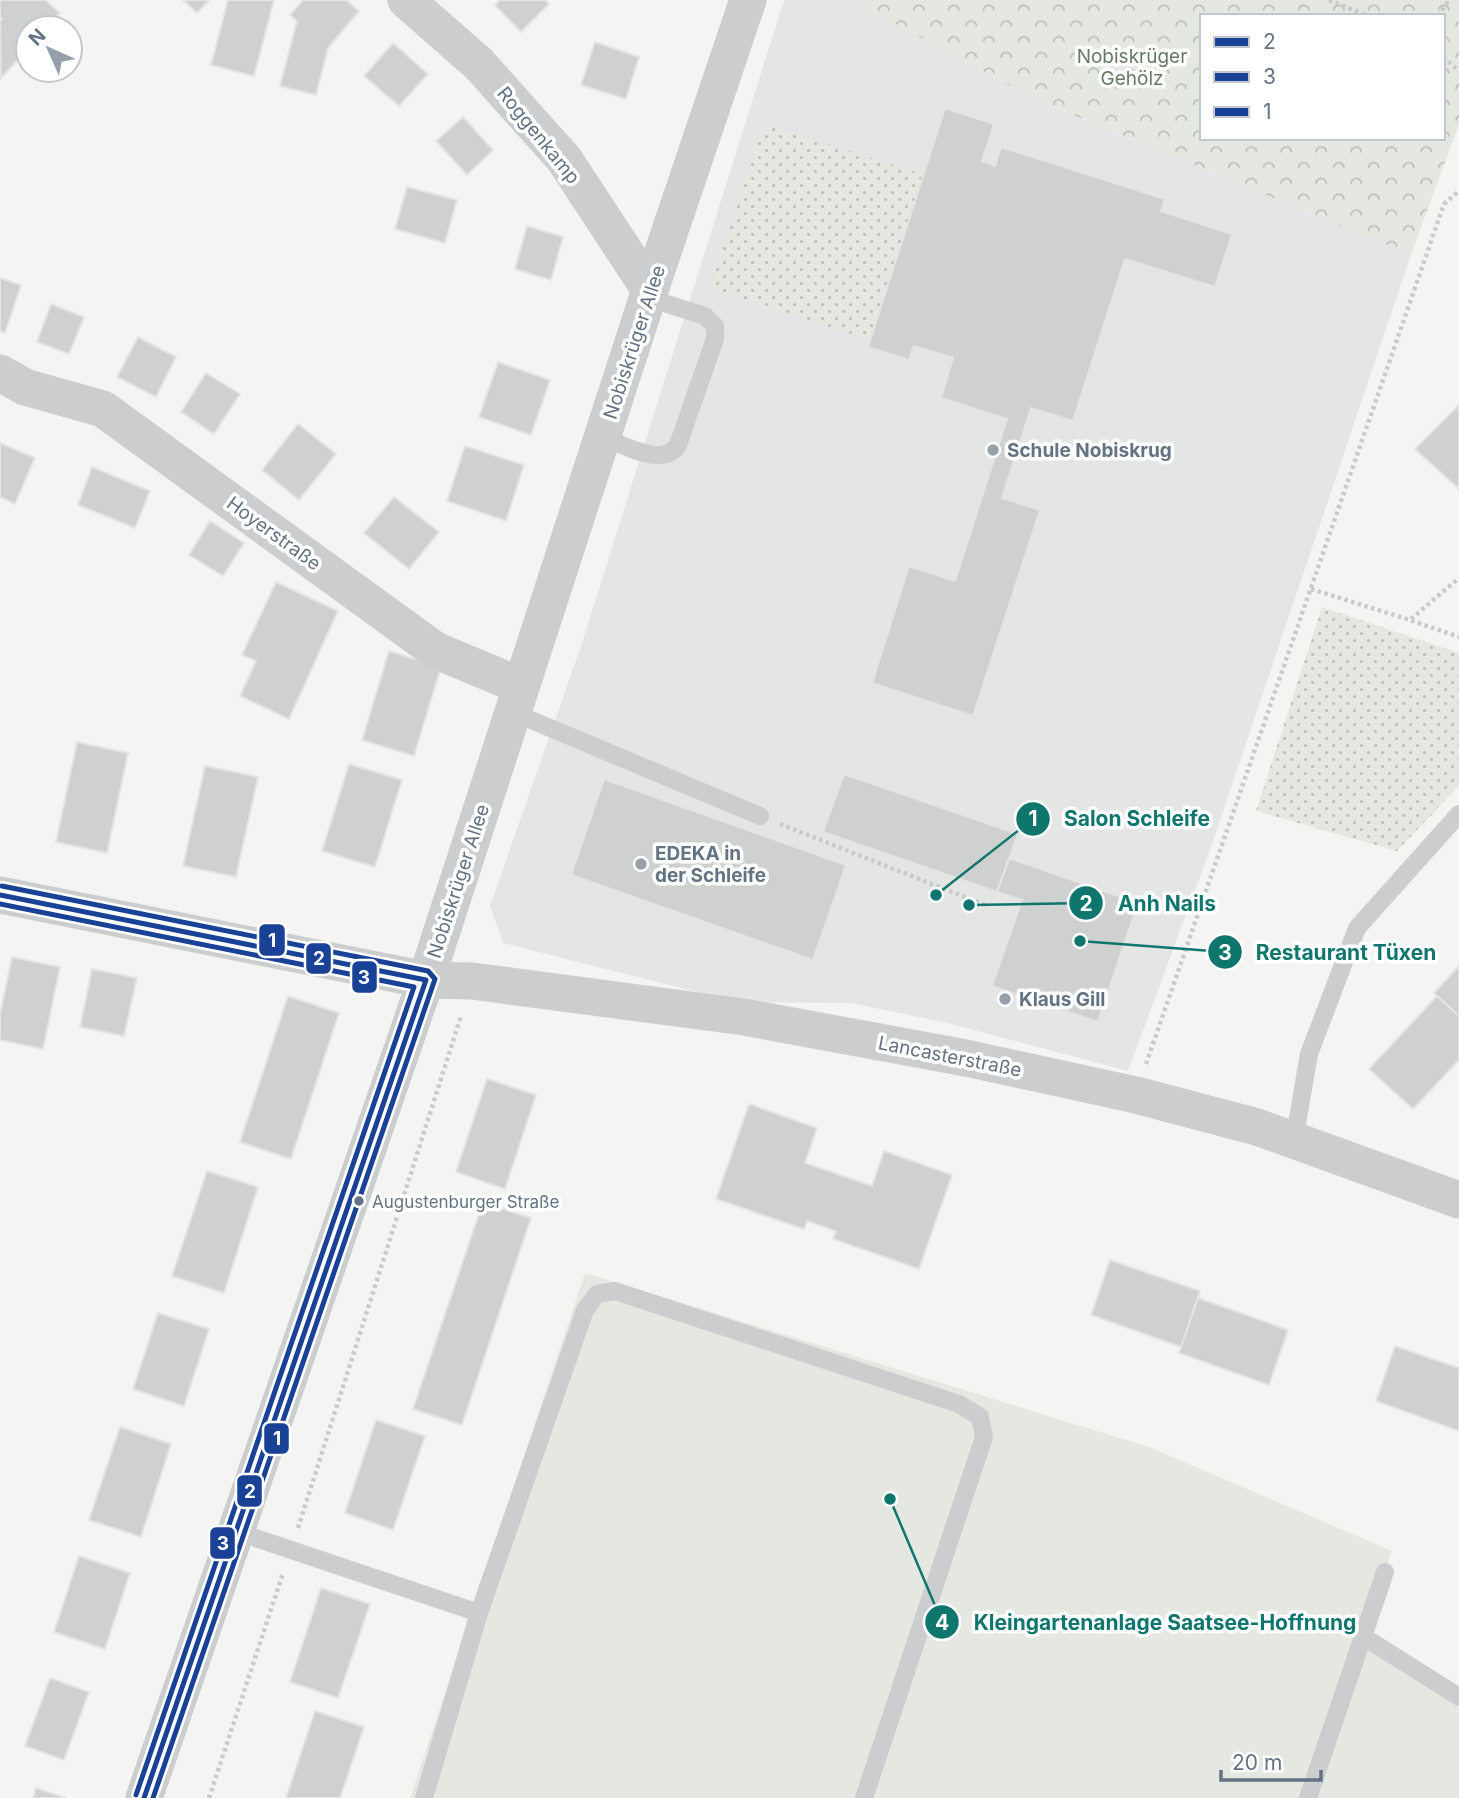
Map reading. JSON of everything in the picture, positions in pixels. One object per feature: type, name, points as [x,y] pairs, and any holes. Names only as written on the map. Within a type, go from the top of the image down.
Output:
[{"type":"street","name":"Roggenkamp","points":[[406,0],[479,64],[564,159],[649,294]]},
{"type":"street","name":"Nobiskrüger Allee","points":[[144,1798],[426,980],[649,294],[748,0]]},
{"type":"street","name":"Hoyerstraße","points":[[8,387],[103,409],[435,650],[517,699]]},
{"type":"street","points":[[0,895],[426,980]]},
{"type":"street","name":"Lancasterstraße","points":[[426,980],[472,981],[744,1017],[965,1058],[1136,1095],[1256,1127],[1459,1200]]},
{"type":"lane","points":[[603,437],[650,453],[674,452],[715,339],[715,326],[705,316],[649,294]]},
{"type":"lane","points":[[517,699],[760,816]]},
{"type":"lane","points":[[1294,1141],[1309,1054],[1357,928],[1459,814]]},
{"type":"lane","points":[[424,1798],[479,1612],[585,1310],[597,1294],[615,1291],[959,1404],[981,1417],[984,1437],[864,1798]]},
{"type":"lane","points":[[235,1531],[479,1612]]},
{"type":"lane","points":[[1308,1798],[1385,1572]]},
{"type":"lane","points":[[1364,1637],[1459,1697]]},
{"type":"path","points":[[1329,0],[1363,14]]},
{"type":"path","points":[[1445,59],[1459,72]]},
{"type":"path","points":[[1136,1095],[1444,204],[1459,191]]},
{"type":"path","points":[[1410,620],[1459,578]]},
{"type":"path","points":[[1311,589],[1459,637]]},
{"type":"path","points":[[760,816],[985,905]]},
{"type":"path","points":[[209,1798],[472,981]]},
{"type":"shaded area","name":"Schule Nobiskrug","points":[[784,0],[851,0],[1035,99],[1411,255],[1209,853],[1128,1071],[943,1022],[851,1003],[737,1002],[503,943],[490,906],[581,646]]},
{"type":"green space","name":"Nobiskrüger Gehölz","points":[[851,0],[1459,0],[1459,124],[1411,255],[1035,99]]},
{"type":"green space","points":[[764,123],[924,175],[870,340],[710,288]]},
{"type":"green space","points":[[1322,607],[1459,653],[1459,786],[1397,851],[1256,811]]},
{"type":"green space","points":[[585,1273],[1149,1447],[1392,1551],[1364,1637],[1459,1691],[1459,1798],[410,1798]]},
{"type":"building","points":[[0,0],[45,0],[60,13],[14,14],[14,64],[1,78],[2,19]]},
{"type":"building","points":[[183,0],[209,0],[197,13]]},
{"type":"building","points":[[228,0],[274,0],[254,76],[211,65]]},
{"type":"building","points":[[303,0],[346,0],[359,11],[328,48],[316,95],[280,86],[297,21],[290,15]]},
{"type":"building","points":[[500,0],[545,0],[549,4],[521,32],[495,5]]},
{"type":"building","points":[[595,42],[639,57],[626,99],[581,85]]},
{"type":"building","points":[[393,43],[428,74],[399,106],[364,76]]},
{"type":"building","points":[[945,108],[994,124],[982,161],[995,166],[1001,147],[1165,199],[1161,211],[1232,234],[1215,287],[1125,259],[1073,421],[1031,408],[1002,498],[1040,510],[973,716],[872,683],[909,566],[955,581],[1007,419],[941,398],[953,358],[914,346],[909,360],[868,347]]},
{"type":"building","points":[[463,117],[493,150],[467,175],[436,141]]},
{"type":"building","points":[[407,187],[457,200],[445,243],[395,229]]},
{"type":"building","points":[[527,226],[563,237],[551,280],[515,269]]},
{"type":"building","points":[[0,278],[21,285],[5,333],[0,331]]},
{"type":"building","points":[[51,304],[84,317],[69,354],[37,342]]},
{"type":"building","points":[[138,337],[176,357],[156,397],[117,377]]},
{"type":"building","points":[[498,362],[550,380],[531,435],[479,417]]},
{"type":"building","points":[[206,373],[240,394],[214,434],[181,412]]},
{"type":"building","points":[[1459,405],[1459,489],[1415,449]]},
{"type":"building","points":[[298,424],[336,454],[299,500],[262,470]]},
{"type":"building","points":[[0,443],[35,458],[15,504],[0,497]]},
{"type":"building","points":[[465,446],[524,465],[506,521],[447,501]]},
{"type":"building","points":[[92,467],[150,491],[135,528],[78,505]]},
{"type":"building","points":[[394,497],[439,532],[409,569],[364,533]]},
{"type":"building","points":[[210,521],[244,543],[223,576],[189,555]]},
{"type":"building","points":[[276,582],[338,611],[289,719],[240,696],[256,661],[242,655]]},
{"type":"building","points":[[389,651],[441,667],[414,756],[362,740]]},
{"type":"building","points":[[77,742],[128,753],[107,853],[56,842]]},
{"type":"building","points":[[349,764],[402,780],[375,867],[322,851]]},
{"type":"building","points":[[205,766],[258,777],[236,877],[183,866]]},
{"type":"building","points":[[844,774],[1018,834],[997,892],[823,832]]},
{"type":"building","points":[[604,779],[846,865],[813,960],[571,875]]},
{"type":"building","points":[[1009,858],[1138,903],[1098,1022],[992,986],[1022,900],[997,892]]},
{"type":"building","points":[[12,957],[60,967],[43,1049],[0,1040],[0,1014]]},
{"type":"building","points":[[1459,966],[1459,1016],[1434,993]]},
{"type":"building","points":[[92,969],[137,978],[124,1036],[80,1027]]},
{"type":"building","points":[[288,996],[339,1013],[291,1159],[240,1142]]},
{"type":"building","points":[[1437,996],[1459,1016],[1459,1060],[1413,1109],[1369,1069]]},
{"type":"building","points":[[487,1079],[536,1095],[505,1189],[456,1172]]},
{"type":"building","points":[[749,1104],[817,1128],[805,1163],[872,1186],[884,1151],[952,1175],[919,1269],[833,1239],[836,1231],[807,1221],[804,1229],[716,1199]]},
{"type":"building","points":[[207,1171],[258,1187],[224,1293],[172,1276]]},
{"type":"building","points":[[483,1202],[531,1218],[462,1425],[413,1409]]},
{"type":"building","points":[[1110,1260],[1200,1291],[1181,1347],[1091,1315]]},
{"type":"building","points":[[1198,1298],[1288,1330],[1269,1385],[1179,1353]]},
{"type":"building","points":[[158,1313],[209,1329],[184,1406],[133,1389]]},
{"type":"building","points":[[1395,1346],[1459,1368],[1459,1431],[1376,1401]]},
{"type":"building","points":[[376,1420],[425,1436],[393,1530],[345,1513]]},
{"type":"building","points":[[120,1427],[171,1444],[141,1537],[89,1520]]},
{"type":"building","points":[[79,1556],[130,1573],[105,1649],[54,1632]]},
{"type":"building","points":[[321,1588],[370,1604],[338,1698],[290,1682]]},
{"type":"building","points":[[50,1678],[89,1692],[64,1760],[25,1746]]},
{"type":"building","points":[[315,1711],[364,1727],[340,1798],[286,1798]]},
{"type":"building","points":[[36,1788],[66,1798],[33,1798]]},
{"type":"transit line","name":"1","points":[[2,886],[428,971],[435,979],[153,1798]]},
{"type":"transit line","name":"2","points":[[0,895],[426,980],[144,1798]]},
{"type":"transit line","name":"3","points":[[0,904],[414,987],[136,1795]]},
{"type":"place","name":"Schule Nobiskrug","points":[[993,450]]},
{"type":"place","name":"EDEKA in der Schleife","points":[[641,864]]},
{"type":"place","name":"Salon Schleife","points":[[936,895]]},
{"type":"place","name":"Anh Nails","points":[[969,905]]},
{"type":"place","name":"Restaurant Tüxen","points":[[1080,941]]},
{"type":"place","name":"Klaus Gill","points":[[1005,999]]},
{"type":"place","name":"Augustenburger Straße","points":[[359,1201]]},
{"type":"place","name":"Kleingartenanlage Saatsee-Hoffnung","points":[[890,1499]]}]
